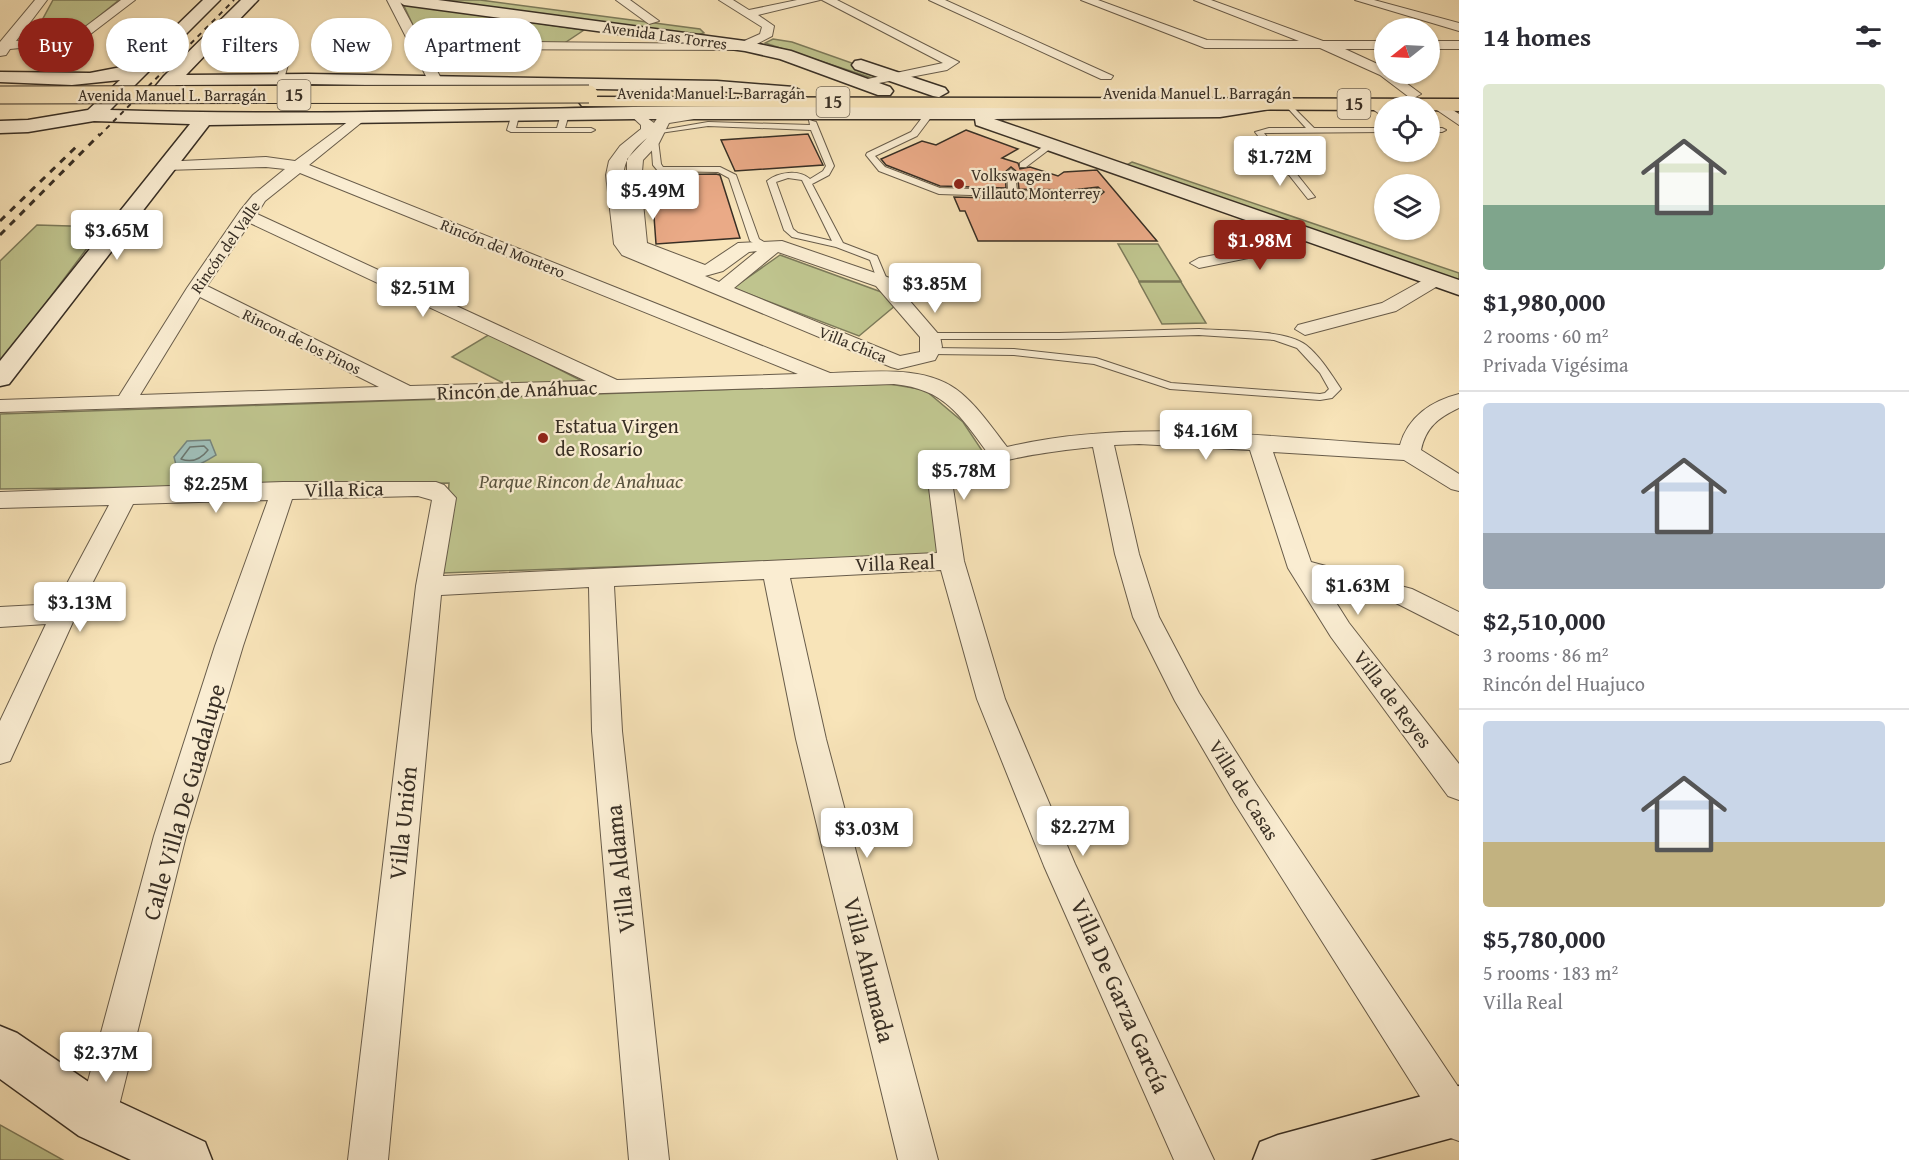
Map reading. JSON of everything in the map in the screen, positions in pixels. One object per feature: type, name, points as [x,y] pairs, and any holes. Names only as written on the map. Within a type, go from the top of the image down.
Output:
[{"type":"highway","name":"Avenida Manuel L. Barragán","points":[[0,104],[588,98],[794,92],[890,84],[939,92],[1459,94]]},
{"type":"highway","name":"Avenida Manuel L. Barragán","points":[[0,95],[1288,104],[1374,110]]},
{"type":"highway","name":"Avenida Manuel L. Barragán","points":[[1440,105],[1459,105]]},
{"type":"street","points":[[3,48],[41,0]]},
{"type":"street","points":[[3,48],[78,39],[129,0]]},
{"type":"street","points":[[189,22],[212,0]]},
{"type":"street","points":[[137,116],[250,0]]},
{"type":"street","points":[[393,0],[404,22]]},
{"type":"street","name":"Avenida Las Torres","points":[[404,0],[723,37],[766,36],[791,40],[838,56],[890,84]]},
{"type":"street","name":"Avenida Las Torres","points":[[498,0],[653,21],[701,34]]},
{"type":"street","points":[[622,0],[653,21]]},
{"type":"street","points":[[542,46],[700,48],[746,46],[766,36],[768,26],[750,13],[725,0]]},
{"type":"street","points":[[750,13],[814,0]]},
{"type":"street","points":[[828,0],[952,62],[947,66],[890,84]]},
{"type":"street","points":[[935,0],[1106,76]]},
{"type":"street","points":[[1087,0],[1192,41],[1212,44],[1374,45]]},
{"type":"street","points":[[1200,0],[1324,45],[1374,68]]},
{"type":"street","points":[[1361,0],[1459,27]]},
{"type":"street","name":"Avenida Las Torres","points":[[723,37],[746,46],[785,55],[863,84],[890,84]]},
{"type":"street","points":[[1440,45],[1459,45]]},
{"type":"street","points":[[0,77],[96,78],[131,72]]},
{"type":"street","points":[[85,116],[136,72]]},
{"type":"street","points":[[430,72],[435,80]]},
{"type":"street","points":[[85,116],[104,97],[107,87],[96,78]]},
{"type":"street","points":[[198,119],[180,110],[184,100],[201,87],[230,79]]},
{"type":"street","points":[[170,80],[435,80],[740,86],[794,92]]},
{"type":"street","points":[[1400,84],[1414,94]]},
{"type":"street","points":[[0,127],[28,126],[85,116],[198,119],[515,116],[562,122],[611,114],[635,113],[1080,113],[1220,111],[1269,105]]},
{"type":"street","points":[[1440,106],[1459,121]]},
{"type":"street","points":[[958,112],[1051,146],[1116,162],[1459,267]]},
{"type":"street","points":[[635,113],[645,120],[649,127],[620,155],[616,170],[623,244],[704,271],[717,267],[744,247],[769,245],[883,282],[931,343]]},
{"type":"street","points":[[633,249],[635,159],[657,135],[661,123],[666,119],[710,113]]},
{"type":"street","points":[[1072,138],[1070,125],[1080,113]]},
{"type":"street","points":[[611,114],[636,128],[635,141]]},
{"type":"street","points":[[0,378],[166,165],[198,119]]},
{"type":"street","name":"Rincón del Valle","points":[[125,403],[196,288],[259,198],[357,119]]},
{"type":"street","points":[[1051,146],[1072,138],[1116,162],[1306,235],[1459,288]]},
{"type":"street","name":"Rincón del Montero","points":[[166,165],[274,162],[298,166],[831,380]]},
{"type":"street","points":[[616,170],[634,168]]},
{"type":"street","points":[[246,215],[616,387]]},
{"type":"street","points":[[1199,262],[1259,254],[1282,247],[1306,235]]},
{"type":"street","points":[[719,291],[769,245]]},
{"type":"street","name":"Villa Chica","points":[[633,249],[719,291],[898,363],[923,359],[931,343]]},
{"type":"street","points":[[1305,329],[1389,307],[1434,280]]},
{"type":"street","name":"Rincon de los Pinos","points":[[196,288],[408,394]]},
{"type":"street","name":"Rincón de Anáhuac","points":[[0,406],[831,380],[906,380],[931,385],[953,396],[1002,456]]},
{"type":"street","points":[[1459,400],[1426,415],[1413,433],[1408,453],[1459,484]]},
{"type":"street","name":"Villa Real","points":[[429,586],[951,561],[941,488],[943,481],[958,469],[1002,456],[1102,439],[1139,437],[1408,453]]},
{"type":"street","name":"Villa de Casas","points":[[1102,439],[1127,554],[1146,617],[1188,701],[1245,793],[1457,1115]]},
{"type":"street","name":"Villa de Reyes","points":[[1259,444],[1301,568],[1341,630],[1459,787]]},
{"type":"street","name":"Villa Rica","points":[[0,500],[283,490],[418,488],[436,490]]},
{"type":"street","name":"Calle Villa De Guadalupe","points":[[97,1118],[170,836],[229,646],[283,490]]},
{"type":"street","name":"Villa Unión","points":[[368,1160],[429,586],[444,501],[436,490]]},
{"type":"street","points":[[0,752],[64,614],[125,497]]},
{"type":"street","name":"Villa De Garza García","points":[[951,561],[991,699],[1060,866],[1194,1160]]},
{"type":"street","points":[[1301,568],[1362,582],[1407,596],[1459,625]]},
{"type":"street","name":"Villa Ahumada","points":[[775,569],[811,740],[918,1160]]},
{"type":"street","name":"Villa Aldama","points":[[601,577],[607,731],[649,1160]]},
{"type":"street","points":[[0,617],[64,614]]},
{"type":"street","points":[[0,1050],[97,1118],[187,1160]]},
{"type":"street","points":[[1278,1160],[1457,1115]]},
{"type":"lane","points":[[280,79],[282,72]]},
{"type":"lane","points":[[1288,104],[1312,130]]},
{"type":"lane","points":[[932,112],[914,134],[870,155],[882,169],[939,191],[1072,195],[1098,192]]},
{"type":"lane","points":[[562,122],[591,130]]},
{"type":"lane","points":[[789,230],[769,245],[755,241],[733,177],[720,170],[661,169],[657,165],[657,135],[708,124],[813,125],[830,166],[826,172],[810,182]]},
{"type":"lane","points":[[1311,197],[1259,132],[1269,129],[1374,130]]},
{"type":"lane","points":[[1023,165],[1051,146]]},
{"type":"lane","points":[[1011,172],[1013,193]]},
{"type":"lane","points":[[839,244],[810,182],[799,175],[779,177],[771,181],[789,230],[800,236],[839,244],[874,258],[883,282]]},
{"type":"lane","points":[[1199,332],[1275,337],[1301,346],[1324,371],[1335,389],[1328,396],[1320,397],[1186,388],[1152,381],[1096,361],[931,343],[1199,332]]},
{"type":"green space","points":[[53,0],[119,0],[94,20],[94,18],[43,18]]},
{"type":"green space","points":[[426,0],[480,0],[700,29],[704,33],[694,36]]},
{"type":"green space","points":[[403,4],[500,18],[410,18]]},
{"type":"green space","points":[[542,24],[584,30],[563,44],[542,44]]},
{"type":"green space","points":[[773,39],[792,42],[883,74],[872,78],[765,43]]},
{"type":"green space","points":[[1132,162],[1459,273],[1459,285],[1121,168]]},
{"type":"green space","points":[[37,225],[103,227],[0,364],[0,261]]},
{"type":"green space","points":[[1118,244],[1158,244],[1181,281],[1139,281]]},
{"type":"green space","points":[[780,255],[884,293],[896,305],[859,336],[733,288]]},
{"type":"green space","points":[[1139,282],[1181,282],[1206,323],[1162,324]]},
{"type":"green space","points":[[490,334],[582,381],[509,386],[452,357]]},
{"type":"green space","name":"Parque Rincon de Anahuac","points":[[890,384],[925,390],[963,422],[983,452],[930,481],[940,555],[443,573],[449,483],[0,489],[0,414]]},
{"type":"green space","points":[[0,1125],[63,1160],[0,1160]]},
{"type":"water","points":[[210,440],[216,455],[192,467],[176,465],[174,457],[187,441]]},
{"type":"building","points":[[966,130],[1018,149],[1002,158],[1018,163],[1020,169],[1030,167],[1058,176],[1064,172],[1097,170],[1157,241],[978,241],[965,211],[960,211],[954,197],[1072,200],[1098,197],[1104,192],[1098,187],[1072,190],[1019,189],[1017,172],[1011,167],[1005,172],[1006,188],[940,186],[886,165],[881,159],[922,141],[936,145]]},
{"type":"building","points":[[808,134],[823,165],[735,171],[721,140]]},
{"type":"building","points":[[651,175],[720,175],[740,238],[656,244]]},
{"type":"railway","points":[[99,136],[234,0]]},
{"type":"railway","points":[[0,235],[100,134]]},
{"type":"railway","points":[[0,221],[80,143]]},
{"type":"place","name":"Volkswagen Villauto Monterrey","points":[[959,184]]},
{"type":"place","name":"Estatua Virgen de Rosario","points":[[543,438]]}]
